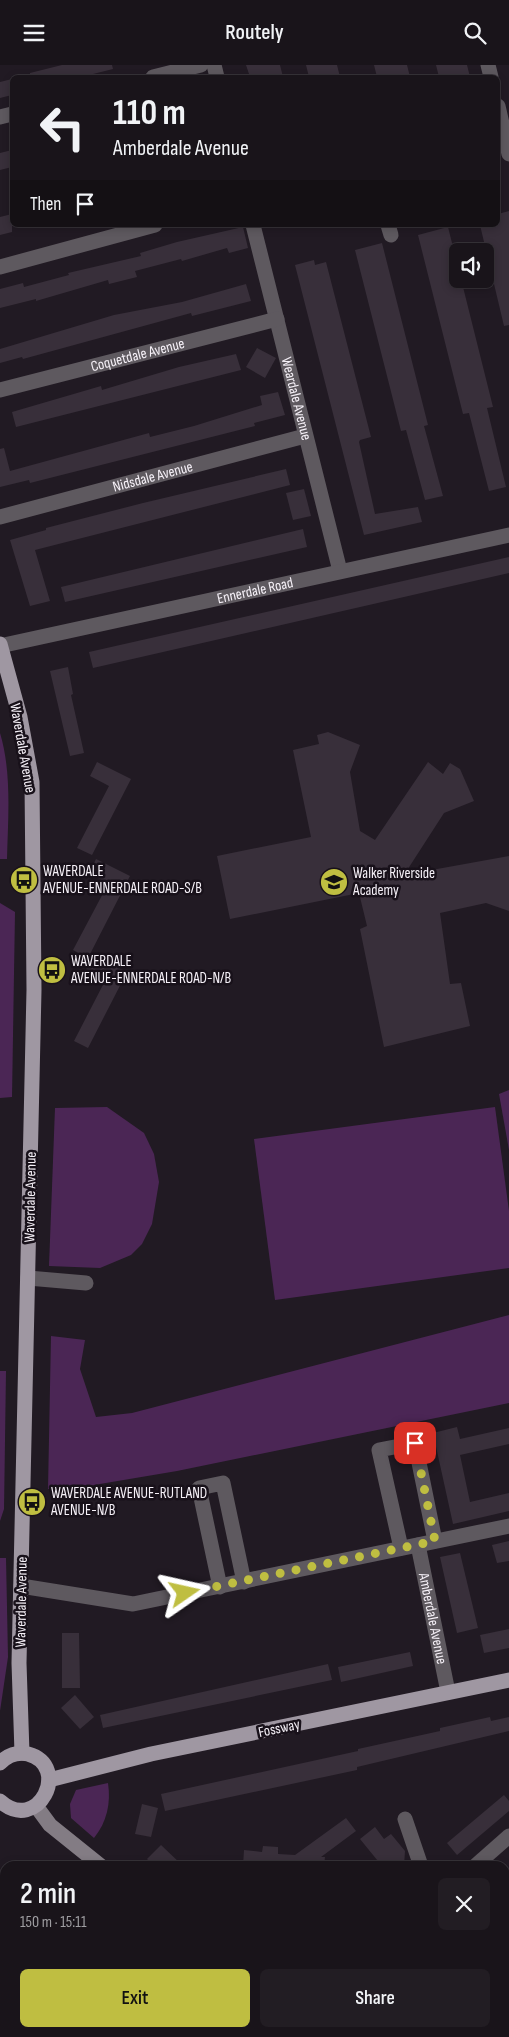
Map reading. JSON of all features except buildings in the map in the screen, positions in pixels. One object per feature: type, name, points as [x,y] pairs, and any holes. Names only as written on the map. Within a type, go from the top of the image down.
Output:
[{"type":"main road","name":"Waverdale Avenue","points":[[0,645],[20,717],[32,782],[34,990],[19,1663],[22,1753]]},
{"type":"main road","name":"Fossway","points":[[49,1780],[151,1754],[509,1680]]},
{"type":"main road","points":[[0,1763],[12,1754],[22,1753],[30,1755],[43,1764],[49,1780],[46,1795],[36,1806],[20,1810],[12,1809],[0,1801]]},
{"type":"street","points":[[160,75],[201,65]]},
{"type":"street","points":[[500,116],[509,154]]},
{"type":"street","points":[[0,267],[149,227]]},
{"type":"street","name":"Weardale Avenue","points":[[253,227],[340,571]]},
{"type":"street","name":"Coquetdale Avenue","points":[[0,390],[276,319]]},
{"type":"street","name":"Nidsdale Avenue","points":[[0,517],[305,436]]},
{"type":"street","name":"Ennerdale Road","points":[[0,645],[509,535]]},
{"type":"street","points":[[28,1278],[86,1283]]},
{"type":"street","points":[[401,1548],[379,1451],[415,1443],[435,1541]]},
{"type":"street","points":[[220,1587],[199,1488],[207,1486],[223,1483],[244,1582]]},
{"type":"street","points":[[21,1586],[133,1604],[509,1526]]},
{"type":"street","name":"Amberdale Avenue","points":[[418,1545],[448,1692]]},
{"type":"street","points":[[36,1806],[50,1825],[95,1861]]},
{"type":"street","points":[[405,1819],[419,1861]]},
{"type":"street","points":[[481,1861],[509,1837]]},
{"type":"shaded area","points":[[0,733],[8,780],[7,859],[0,859]]},
{"type":"shaded area","points":[[0,903],[15,912],[12,1097],[0,1098]]},
{"type":"shaded area","points":[[509,1090],[509,1150],[499,1094]]},
{"type":"shaded area","points":[[107,1107],[144,1133],[154,1154],[159,1182],[152,1224],[142,1244],[131,1255],[100,1268],[49,1266],[55,1108]]},
{"type":"shaded area","points":[[495,1107],[509,1211],[509,1268],[275,1300],[254,1139]]},
{"type":"shaded area","points":[[509,1315],[509,1403],[177,1471],[88,1486],[48,1489],[51,1336],[85,1340],[80,1369],[96,1417],[132,1413]]},
{"type":"shaded area","points":[[0,1371],[6,1371],[4,1509],[0,1521]]},
{"type":"shaded area","points":[[0,1558],[6,1558],[8,1657],[0,1711]]},
{"type":"shaded area","points":[[108,1783],[109,1798],[107,1812],[94,1838],[71,1818],[70,1804],[76,1790]]},
{"type":"place","name":"WAVERDALE AVENUE-ENNERDALE ROAD-S/B","points":[[24,880]]},
{"type":"place","name":"Walker Riverside Academy","points":[[334,882]]},
{"type":"place","name":"WAVERDALE AVENUE-ENNERDALE ROAD-N/B","points":[[52,970]]},
{"type":"place","name":"WAVERDALE AVENUE-RUTLAND AVENUE-N/B","points":[[32,1502]]},
{"type":"route","points":[[185,1593],[435,1541],[415,1443]]}]
